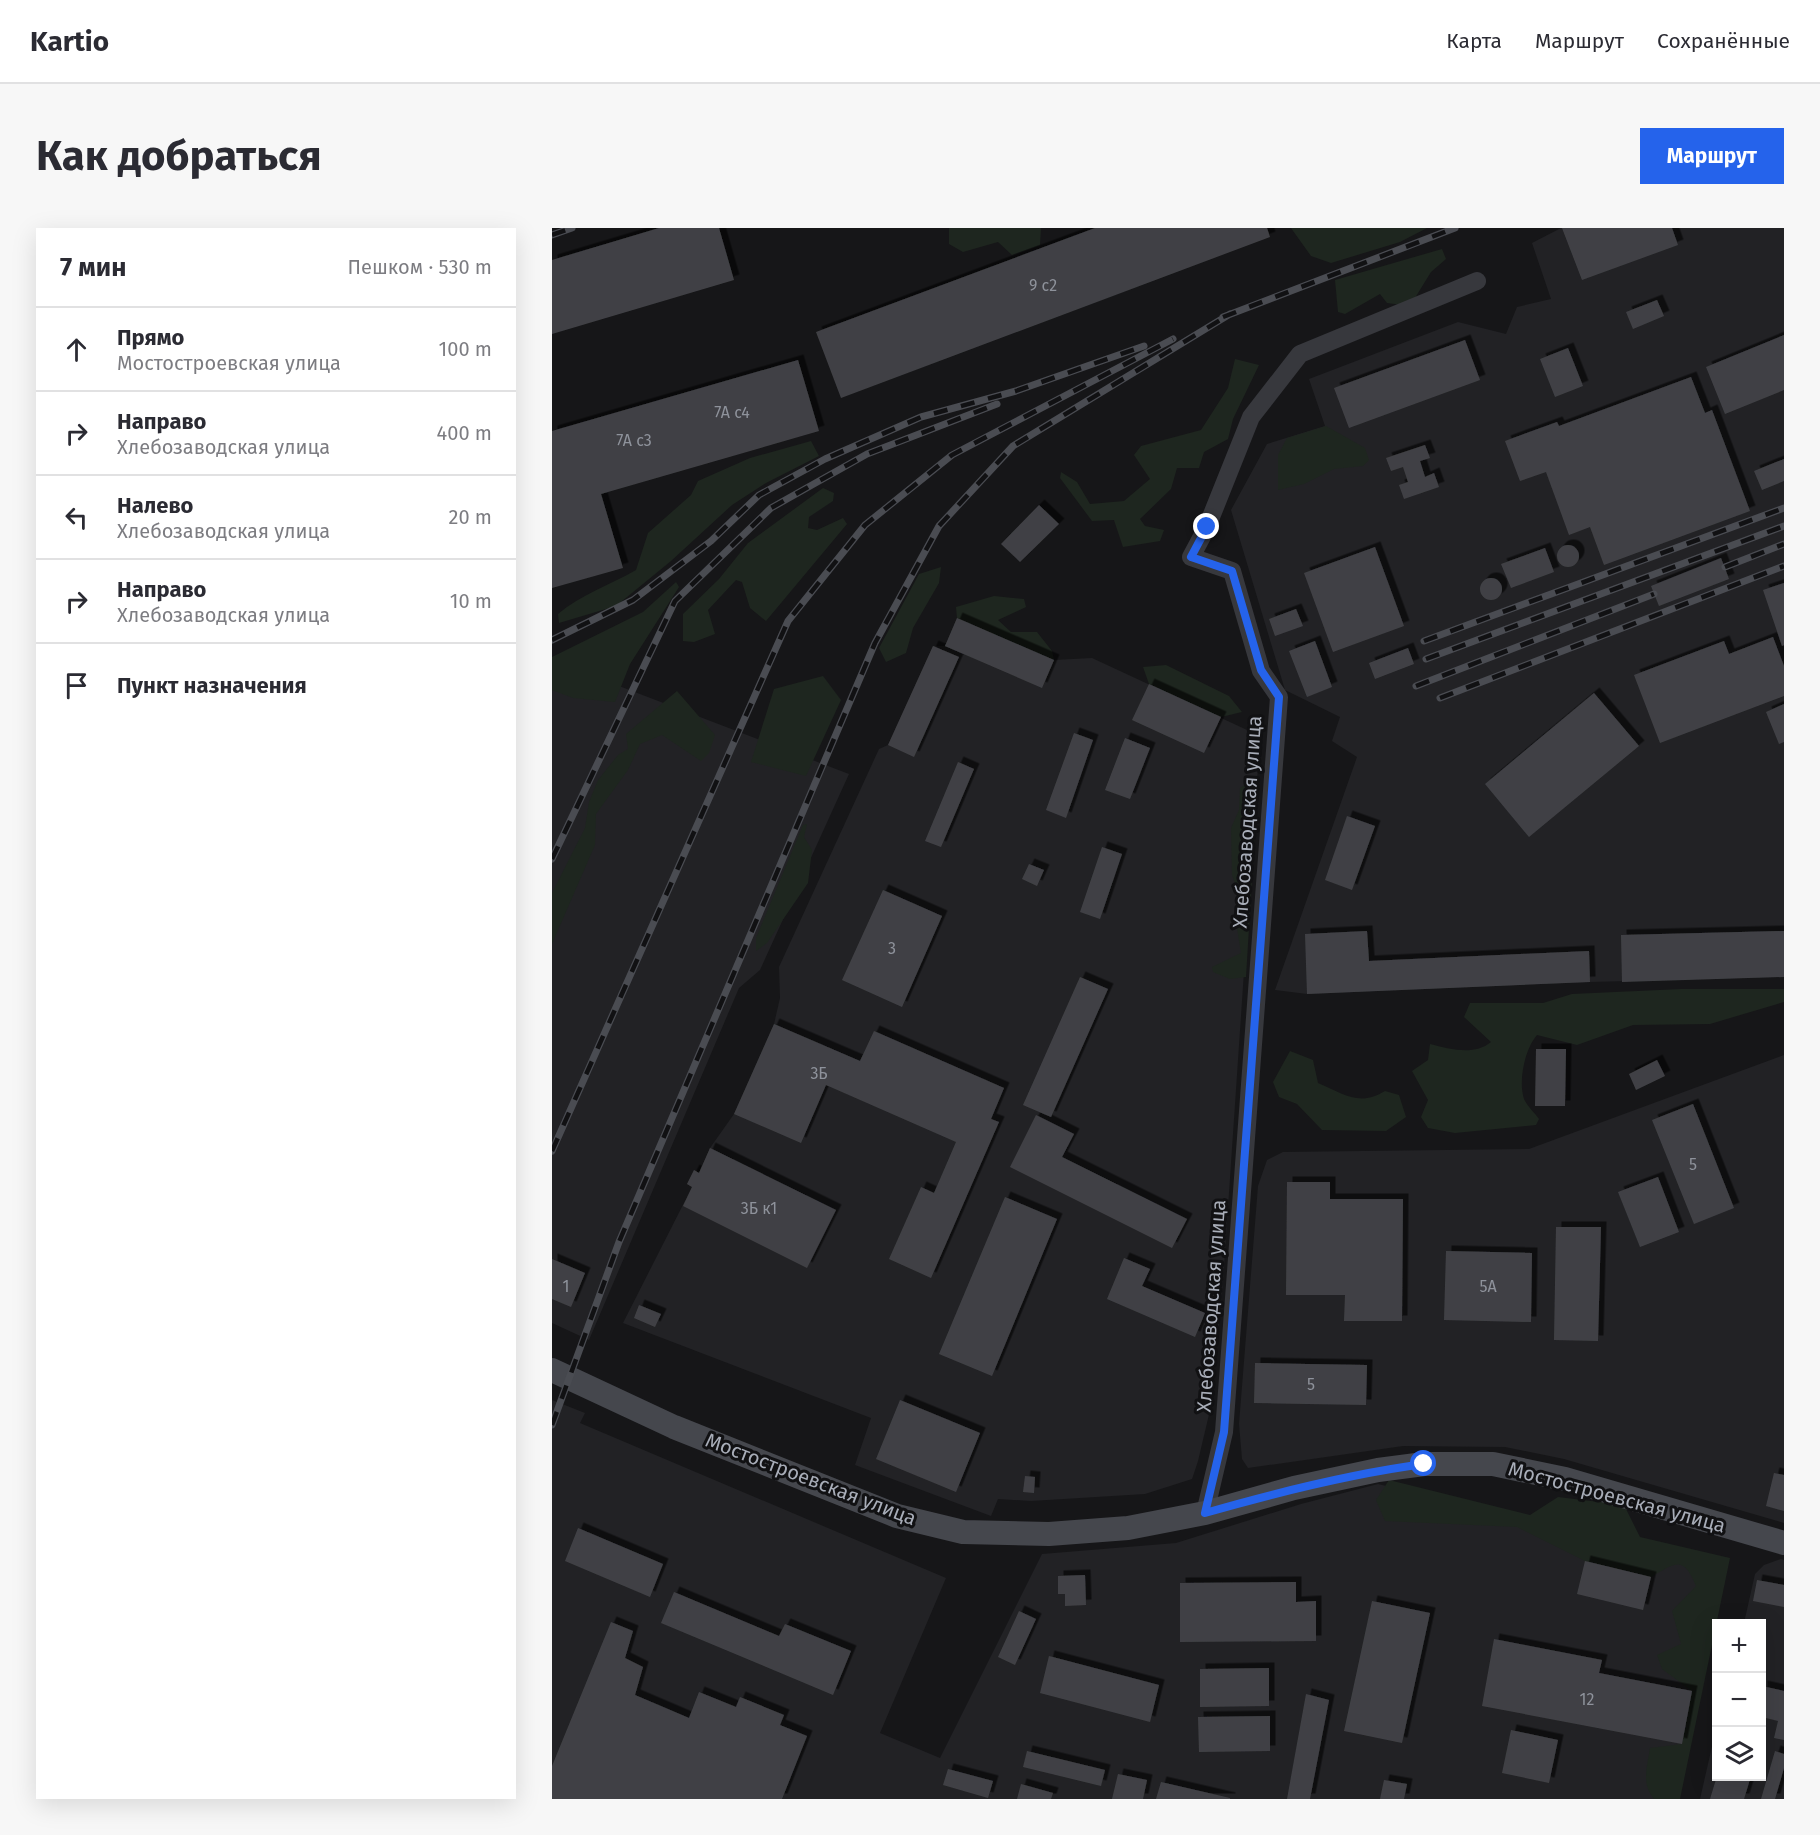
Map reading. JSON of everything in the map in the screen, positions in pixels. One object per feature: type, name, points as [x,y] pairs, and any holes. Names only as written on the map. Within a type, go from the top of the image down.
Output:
[{"type":"main road","name":"Мостостроевская улица","points":[[552,1370],[674,1427],[897,1516],[963,1532],[1049,1534],[1128,1528],[1205,1513],[1294,1488],[1378,1470],[1424,1464],[1493,1464],[1565,1479],[1784,1543]]},
{"type":"street","name":"Хлебозаводская улица","points":[[1205,1513],[1224,1432],[1279,697],[1261,670],[1232,571],[1191,557],[1207,527],[1251,417],[1300,354],[1477,281]]},
{"type":"shaded area","points":[[949,228],[1041,228],[1040,245],[1012,255],[998,242],[963,252],[949,244]]},
{"type":"shaded area","points":[[1291,228],[1427,228],[1400,242],[1331,263],[1311,256]]},
{"type":"shaded area","points":[[1561,228],[1784,228],[1784,977],[1590,982],[1307,994],[1275,990],[1357,757],[1332,741],[1340,717],[1285,690],[1231,510],[1267,444],[1325,426],[1309,379],[1458,322],[1506,334],[1517,307],[1551,299],[1532,243]]},
{"type":"shaded area","points":[[1442,249],[1446,259],[1431,272],[1410,306],[1387,303],[1380,294],[1345,314],[1338,312],[1335,280]]},
{"type":"shaded area","points":[[1235,359],[1259,365],[1233,419],[1228,439],[1204,452],[1199,468],[1177,468],[1171,489],[1140,519],[1145,526],[1164,530],[1160,541],[1123,547],[1114,520],[1092,521],[1060,478],[1061,472],[1077,482],[1090,504],[1124,501],[1150,479],[1134,455],[1141,446],[1201,430],[1228,388]]},
{"type":"shaded area","points":[[1326,426],[1365,448],[1369,460],[1363,466],[1334,469],[1304,484],[1278,490],[1278,455],[1287,438]]},
{"type":"shaded area","points":[[811,441],[819,456],[766,483],[732,505],[671,561],[616,606],[559,623],[558,614],[567,607],[636,570],[648,533],[691,495],[698,481],[750,458]]},
{"type":"shaded area","points":[[823,488],[834,493],[833,501],[809,517],[808,528],[817,530],[843,518],[847,524],[766,621],[750,608],[742,582],[736,580],[708,610],[715,634],[694,642],[683,641],[683,614],[719,579],[748,543]]},
{"type":"shaded area","points":[[941,567],[939,583],[913,628],[906,653],[886,662],[879,648],[919,574]]},
{"type":"shaded area","points":[[676,582],[679,587],[630,664],[615,702],[573,698],[552,690],[552,657],[643,612]]},
{"type":"shaded area","points":[[994,596],[1024,599],[1026,607],[998,620],[1011,632],[1037,632],[1052,651],[1054,660],[957,618],[956,607]]},
{"type":"shaded area","points":[[957,618],[1054,660],[1092,658],[1260,736],[1223,1281],[1211,1406],[1192,1479],[1145,1494],[1031,1501],[998,1499],[991,1516],[855,1465],[871,1418],[623,1323],[692,1187],[687,1184],[694,1170],[699,1173],[710,1148],[734,1114],[774,1024],[780,998],[779,967],[879,749],[888,745],[933,646],[945,646]]},
{"type":"shaded area","points":[[559,663],[849,774],[760,970],[739,988],[589,1340],[552,1323],[552,665]]},
{"type":"shaded area","points":[[1166,665],[1229,696],[1242,712],[1221,717],[1149,684],[1143,667]]},
{"type":"shaded area","points":[[823,676],[841,700],[806,776],[751,762],[774,689]]},
{"type":"shaded area","points":[[677,691],[715,735],[709,753],[701,761],[662,735],[640,744],[628,770],[596,814],[595,845],[552,944],[552,893],[585,828],[589,802],[598,780],[618,755],[628,749],[626,734]]},
{"type":"shaded area","points":[[1251,781],[1257,797],[1246,977],[1230,979],[1213,972],[1212,967],[1241,953],[1237,928],[1242,903],[1232,875],[1231,828],[1239,810],[1240,788]]},
{"type":"shaded area","points":[[807,824],[804,837],[812,850],[808,883],[767,943],[756,951],[756,938],[803,825]]},
{"type":"shaded area","points":[[1681,989],[1784,989],[1784,1002],[1710,1024],[1633,1025],[1577,1045],[1537,1035],[1529,1048],[1522,1074],[1524,1099],[1539,1119],[1536,1125],[1455,1133],[1428,1128],[1421,1117],[1428,1100],[1412,1071],[1428,1060],[1430,1044],[1470,1050],[1491,1042],[1464,1017],[1470,1003],[1543,1003],[1572,994]]},
{"type":"shaded area","points":[[1290,1051],[1313,1060],[1318,1083],[1344,1095],[1367,1098],[1385,1091],[1399,1095],[1406,1117],[1386,1131],[1322,1130],[1297,1104],[1279,1097],[1273,1082]]},
{"type":"shaded area","points":[[1784,1055],[1784,1523],[1564,1459],[1505,1447],[1403,1446],[1248,1468],[1242,1459],[1239,1424],[1258,1186],[1267,1160],[1283,1152],[1529,1149]]},
{"type":"shaded area","points":[[552,1400],[585,1413],[580,1423],[946,1578],[880,1733],[940,1758],[1042,1554],[1176,1543],[1301,1504],[1378,1484],[1717,1566],[1677,1799],[552,1799]]},
{"type":"shaded area","points":[[1389,1480],[1530,1515],[1558,1497],[1624,1505],[1640,1537],[1730,1558],[1717,1619],[1712,1619],[1712,1645],[1680,1799],[1654,1799],[1647,1787],[1646,1775],[1650,1748],[1682,1744],[1692,1691],[1662,1669],[1657,1655],[1681,1644],[1672,1611],[1696,1586],[1683,1566],[1667,1568],[1651,1577],[1585,1561],[1517,1527],[1385,1521],[1376,1500]]},
{"type":"shaded area","points":[[1784,1560],[1784,1799],[1700,1799],[1712,1746],[1712,1781],[1766,1781],[1766,1619],[1745,1619],[1755,1574],[1764,1565]]},
{"type":"building","points":[[659,228],[719,228],[734,280],[552,334],[552,260]]},
{"type":"building","points":[[1095,228],[1267,228],[1270,237],[841,398],[816,332]]},
{"type":"building","points":[[1562,228],[1672,228],[1678,245],[1582,280]]},
{"type":"building","points":[[1657,300],[1664,316],[1633,329],[1626,312]]},
{"type":"building","points":[[1784,335],[1784,390],[1725,414],[1706,367]]},
{"type":"building","points":[[1465,340],[1480,380],[1349,428],[1334,388]]},
{"type":"building","points":[[1568,348],[1583,386],[1555,397],[1540,359]]},
{"type":"building","points":[[798,360],[819,431],[601,494],[623,568],[552,588],[552,431]]},
{"type":"building","points":[[1691,377],[1705,413],[1712,410],[1750,511],[1604,565],[1590,527],[1569,535],[1546,472],[1520,481],[1505,441],[1557,422],[1559,426]]},
{"type":"building","points":[[1425,445],[1430,458],[1420,461],[1425,477],[1434,473],[1439,487],[1404,499],[1399,485],[1408,482],[1403,467],[1391,471],[1386,458]]},
{"type":"building","points":[[1784,459],[1784,481],[1762,490],[1754,471]]},
{"type":"building","points":[[1039,505],[1059,524],[1020,562],[1001,544]]},
{"type":"building","points":[[1568,545],[1576,548],[1579,556],[1576,564],[1568,567],[1560,564],[1557,556],[1560,548]]},
{"type":"building","points":[[1375,547],[1404,626],[1333,652],[1304,573]]},
{"type":"building","points":[[1545,548],[1554,572],[1511,588],[1501,564]]},
{"type":"building","points":[[1721,558],[1729,579],[1659,606],[1651,586]]},
{"type":"building","points":[[1491,578],[1499,581],[1502,589],[1499,597],[1491,600],[1483,597],[1480,589],[1483,581]]},
{"type":"building","points":[[1784,583],[1784,645],[1782,646],[1763,590]]},
{"type":"building","points":[[1296,609],[1303,626],[1275,636],[1269,619]]},
{"type":"building","points":[[957,618],[1054,660],[1042,688],[945,646]]},
{"type":"building","points":[[1773,637],[1784,666],[1784,696],[1660,743],[1634,675],[1724,641],[1729,654]]},
{"type":"building","points":[[1315,641],[1332,687],[1307,697],[1289,651]]},
{"type":"building","points":[[933,646],[959,657],[914,757],[888,745]]},
{"type":"building","points":[[1408,648],[1414,664],[1375,679],[1369,663]]},
{"type":"building","points":[[1149,684],[1221,717],[1204,753],[1132,720]]},
{"type":"building","points":[[1594,693],[1639,746],[1529,837],[1485,784]]},
{"type":"building","points":[[1784,704],[1784,742],[1779,744],[1766,712]]},
{"type":"building","points":[[1074,733],[1093,740],[1066,818],[1046,810]]},
{"type":"building","points":[[1125,738],[1150,748],[1130,799],[1105,790]]},
{"type":"building","points":[[958,762],[974,769],[941,847],[925,841]]},
{"type":"building","points":[[1347,816],[1375,826],[1352,890],[1325,880]]},
{"type":"building","points":[[1102,847],[1122,854],[1100,919],[1080,912]]},
{"type":"building","points":[[1029,864],[1044,870],[1037,886],[1022,879]]},
{"type":"building","points":[[883,890],[942,916],[902,1007],[842,980]]},
{"type":"building","points":[[1367,931],[1369,961],[1589,951],[1590,982],[1307,994],[1305,934]]},
{"type":"building","points":[[1784,931],[1784,977],[1622,982],[1621,935]]},
{"type":"building","points":[[1080,977],[1108,989],[1051,1117],[1023,1105]]},
{"type":"building","points":[[774,1024],[860,1061],[874,1031],[1004,1088],[991,1119],[999,1122],[931,1278],[889,1259],[921,1187],[934,1193],[956,1142],[826,1085],[801,1143],[734,1114]]},
{"type":"building","points":[[1536,1049],[1566,1049],[1565,1106],[1535,1106]]},
{"type":"building","points":[[1657,1060],[1665,1076],[1636,1090],[1629,1074]]},
{"type":"building","points":[[1693,1104],[1734,1208],[1694,1224],[1652,1120]]},
{"type":"building","points":[[1036,1115],[1074,1134],[1062,1157],[1187,1219],[1172,1248],[1010,1167]]},
{"type":"building","points":[[710,1148],[836,1210],[807,1268],[683,1206],[692,1187],[687,1184],[694,1170],[699,1173]]},
{"type":"building","points":[[1658,1177],[1679,1232],[1640,1247],[1618,1192]]},
{"type":"building","points":[[1287,1182],[1330,1182],[1330,1199],[1403,1199],[1402,1321],[1344,1321],[1345,1295],[1286,1295]]},
{"type":"building","points":[[1005,1197],[1057,1219],[992,1376],[939,1354]]},
{"type":"building","points":[[1556,1227],[1601,1227],[1598,1341],[1554,1340]]},
{"type":"building","points":[[1446,1251],[1532,1253],[1531,1322],[1444,1320]]},
{"type":"building","points":[[1124,1258],[1150,1269],[1142,1286],[1205,1313],[1195,1337],[1107,1299]]},
{"type":"building","points":[[552,1259],[585,1273],[571,1307],[552,1299]]},
{"type":"building","points":[[639,1305],[661,1314],[655,1327],[634,1318]]},
{"type":"building","points":[[1255,1363],[1367,1365],[1366,1405],[1254,1403]]},
{"type":"building","points":[[900,1400],[980,1433],[956,1492],[876,1459]]},
{"type":"building","points":[[1774,1473],[1784,1475],[1784,1511],[1766,1506]]},
{"type":"building","points":[[1025,1476],[1035,1477],[1034,1493],[1023,1492]]},
{"type":"building","points":[[578,1528],[663,1564],[650,1597],[565,1561]]},
{"type":"building","points":[[1585,1561],[1651,1577],[1643,1610],[1577,1594]]},
{"type":"building","points":[[1085,1575],[1086,1605],[1065,1606],[1065,1594],[1058,1594],[1058,1576]]},
{"type":"building","points":[[1757,1580],[1784,1585],[1784,1607],[1753,1601]]},
{"type":"building","points":[[1296,1582],[1296,1602],[1316,1601],[1316,1641],[1180,1642],[1180,1583]]},
{"type":"building","points":[[674,1592],[779,1636],[785,1624],[851,1651],[833,1695],[661,1623]]},
{"type":"building","points":[[1372,1601],[1430,1613],[1402,1743],[1344,1731]]},
{"type":"building","points":[[1019,1611],[1036,1619],[1015,1665],[998,1657]]},
{"type":"building","points":[[611,1622],[633,1631],[625,1658],[643,1667],[635,1695],[689,1718],[699,1692],[736,1707],[740,1697],[784,1715],[780,1725],[807,1736],[782,1799],[552,1799],[552,1766]]},
{"type":"building","points":[[1494,1639],[1602,1660],[1599,1673],[1692,1691],[1682,1744],[1482,1706]]},
{"type":"building","points":[[1049,1656],[1159,1685],[1150,1722],[1040,1693]]},
{"type":"building","points":[[1269,1668],[1269,1706],[1200,1707],[1200,1669]]},
{"type":"building","points":[[1766,1687],[1784,1691],[1784,1740],[1774,1738],[1778,1721],[1766,1718]]},
{"type":"building","points":[[1306,1694],[1329,1700],[1310,1799],[1287,1799]]},
{"type":"building","points":[[1270,1716],[1270,1751],[1199,1752],[1198,1717]]},
{"type":"building","points":[[1511,1730],[1558,1740],[1549,1783],[1502,1773]]},
{"type":"building","points":[[1027,1751],[1105,1770],[1101,1786],[1023,1767]]},
{"type":"building","points":[[1775,1751],[1784,1754],[1784,1768],[1775,1799],[1761,1799]]},
{"type":"building","points":[[948,1769],[993,1781],[988,1798],[943,1785]]},
{"type":"building","points":[[1118,1774],[1147,1780],[1143,1799],[1112,1799]]},
{"type":"building","points":[[1384,1780],[1407,1784],[1404,1799],[1380,1799]]},
{"type":"building","points":[[1715,1781],[1749,1781],[1744,1799],[1710,1799]]},
{"type":"building","points":[[1161,1782],[1230,1798],[1230,1799],[1156,1799]]},
{"type":"building","points":[[1021,1784],[1053,1793],[1051,1799],[1017,1799]]},
{"type":"railway","points":[[552,235],[572,228]]},
{"type":"railway","points":[[1223,317],[1455,228]]},
{"type":"railway","points":[[552,1425],[619,1242],[875,643],[939,526],[1013,446],[1230,314]]},
{"type":"railway","points":[[552,1151],[788,621],[865,525],[952,455],[1173,339]]},
{"type":"railway","points":[[552,640],[633,600],[711,541],[759,495],[825,459],[921,417],[1016,391],[1144,346]]},
{"type":"railway","points":[[552,859],[675,601],[771,508],[867,454],[997,404]]},
{"type":"railway","points":[[1424,641],[1784,508]]},
{"type":"railway","points":[[1426,659],[1784,526]]},
{"type":"railway","points":[[1725,567],[1784,544]]},
{"type":"railway","points":[[1440,698],[1784,566]]},
{"type":"railway","points":[[1416,686],[1654,594]]},
{"type":"route","points":[[1207,527],[1191,557],[1232,571],[1261,670],[1279,697],[1224,1432],[1205,1513],[1294,1488],[1378,1470],[1424,1464]]}]
